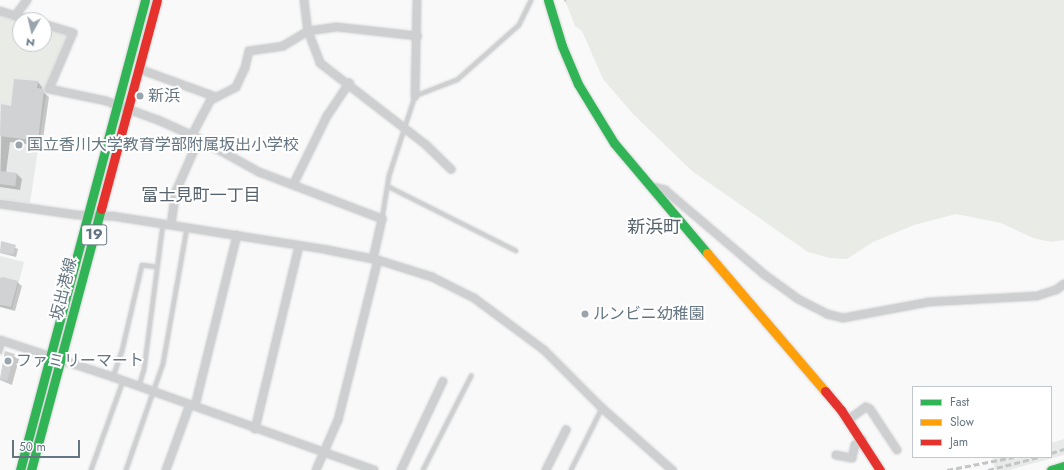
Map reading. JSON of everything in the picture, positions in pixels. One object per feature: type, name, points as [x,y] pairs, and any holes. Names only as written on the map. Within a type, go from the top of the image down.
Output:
[{"type":"main road","name":"坂出港線","points":[[20,470],[145,0]]},
{"type":"main road","name":"坂出港線","points":[[31,470],[61,360],[104,216],[128,109],[157,0]]},
{"type":"main road","points":[[548,0],[562,46],[578,84],[614,143],[848,420],[880,470]]},
{"type":"main road","points":[[1051,470],[1064,466]]},
{"type":"street","points":[[18,12],[27,0]]},
{"type":"street","points":[[304,0],[308,31],[320,63],[349,83],[405,128],[451,169]]},
{"type":"street","points":[[415,96],[417,0]]},
{"type":"street","points":[[0,11],[12,15]]},
{"type":"street","points":[[52,26],[73,33],[49,89],[128,109],[196,137],[259,172],[382,219],[375,259],[338,420],[316,470]]},
{"type":"street","points":[[167,224],[176,191],[196,137],[202,114],[216,97],[236,87],[245,68],[249,51],[283,46],[308,31],[337,27],[417,36]]},
{"type":"street","points":[[139,69],[216,97]]},
{"type":"street","points":[[293,186],[327,116],[349,83]]},
{"type":"street","points":[[650,186],[665,190],[765,275],[798,299],[827,314],[843,318],[929,302],[1037,296],[1056,290],[1064,284]]},
{"type":"street","points":[[0,204],[167,224],[237,235],[375,259],[432,277],[474,298],[544,350],[602,408],[672,470]]},
{"type":"street","points":[[166,470],[193,405],[237,235]]},
{"type":"street","points":[[255,428],[299,246]]},
{"type":"street","points":[[2,341],[123,380],[374,470]]},
{"type":"street","points":[[401,470],[443,381]]},
{"type":"street","points":[[848,420],[866,408],[870,409],[897,450]]},
{"type":"street","points":[[546,470],[566,430]]},
{"type":"street","points":[[836,455],[852,458],[855,445],[862,440]]},
{"type":"lane","points":[[382,219],[389,187],[389,176],[415,96],[457,80],[519,25],[532,0]]},
{"type":"lane","points":[[389,187],[516,251]]},
{"type":"lane","points":[[139,386],[146,362],[157,267],[167,224]]},
{"type":"lane","points":[[126,470],[154,392],[164,356],[187,228]]},
{"type":"lane","points":[[113,377],[122,351],[142,265],[157,267]]},
{"type":"lane","points":[[0,352],[2,341]]},
{"type":"lane","points":[[423,470],[471,376]]},
{"type":"lane","points":[[91,470],[123,380]]},
{"type":"lane","points":[[572,470],[602,408]]},
{"type":"path","points":[[565,0],[567,4]]},
{"type":"shaded area","points":[[565,0],[1064,0],[1064,240],[1051,242],[1033,238],[1001,223],[956,214],[914,225],[873,242],[847,259],[830,258],[808,252],[692,171],[633,114],[603,79],[582,31],[575,26]]},
{"type":"shaded area","name":"国立香川大学教育学部附属坂出小学校","points":[[0,14],[12,18],[12,52],[52,52],[52,41],[68,34],[47,90],[30,203],[0,199]]},
{"type":"shaded area","points":[[0,14],[12,18],[12,52],[52,52],[52,30],[69,37],[50,81],[13,77],[10,103],[0,102]]},
{"type":"shaded area","points":[[0,256],[24,262],[12,309],[0,306]]},
{"type":"shaded area","points":[[1064,439],[1064,455],[1009,470],[995,470],[992,458],[1052,458],[1052,443]]},
{"type":"building","points":[[14,79],[38,81],[37,88],[44,89],[38,141],[0,136],[1,104],[11,106]]},
{"type":"building","points":[[0,171],[17,173],[15,186],[0,184]]},
{"type":"building","points":[[1,241],[16,245],[13,254],[0,253]]},
{"type":"building","points":[[3,277],[18,281],[11,307],[0,305],[0,278]]},
{"type":"building","name":"ファミリーマート","points":[[5,351],[15,354],[7,381],[0,379]]},
{"type":"railway","points":[[1052,453],[1064,449]]},
{"type":"railway","points":[[947,470],[1009,458]]},
{"type":"railway","points":[[988,470],[1035,458]]},
{"type":"traffic: fast","points":[[20,470],[145,0]]},
{"type":"traffic: fast","points":[[548,0],[562,46],[578,84],[614,143],[707,253]]},
{"type":"traffic: fast","points":[[31,470],[101,209]]},
{"type":"traffic: fast","points":[[1051,470],[1064,466]]},
{"type":"traffic: slow","points":[[707,253],[825,391]]},
{"type":"traffic: jam","points":[[101,209],[157,0]]},
{"type":"traffic: jam","points":[[825,391],[841,410],[880,470]]},
{"type":"place","name":"新浜","points":[[140,96]]},
{"type":"place","name":"国立香川大学教育学部附属坂出小学校","points":[[19,145]]},
{"type":"place","name":"ルンビニ幼稚園","points":[[585,314]]},
{"type":"place","name":"ファミリーマート","points":[[8,361]]},
{"type":"district","name":"富士見町一丁目","points":[[201,196]]},
{"type":"district","name":"新浜町","points":[[654,227]]}]
